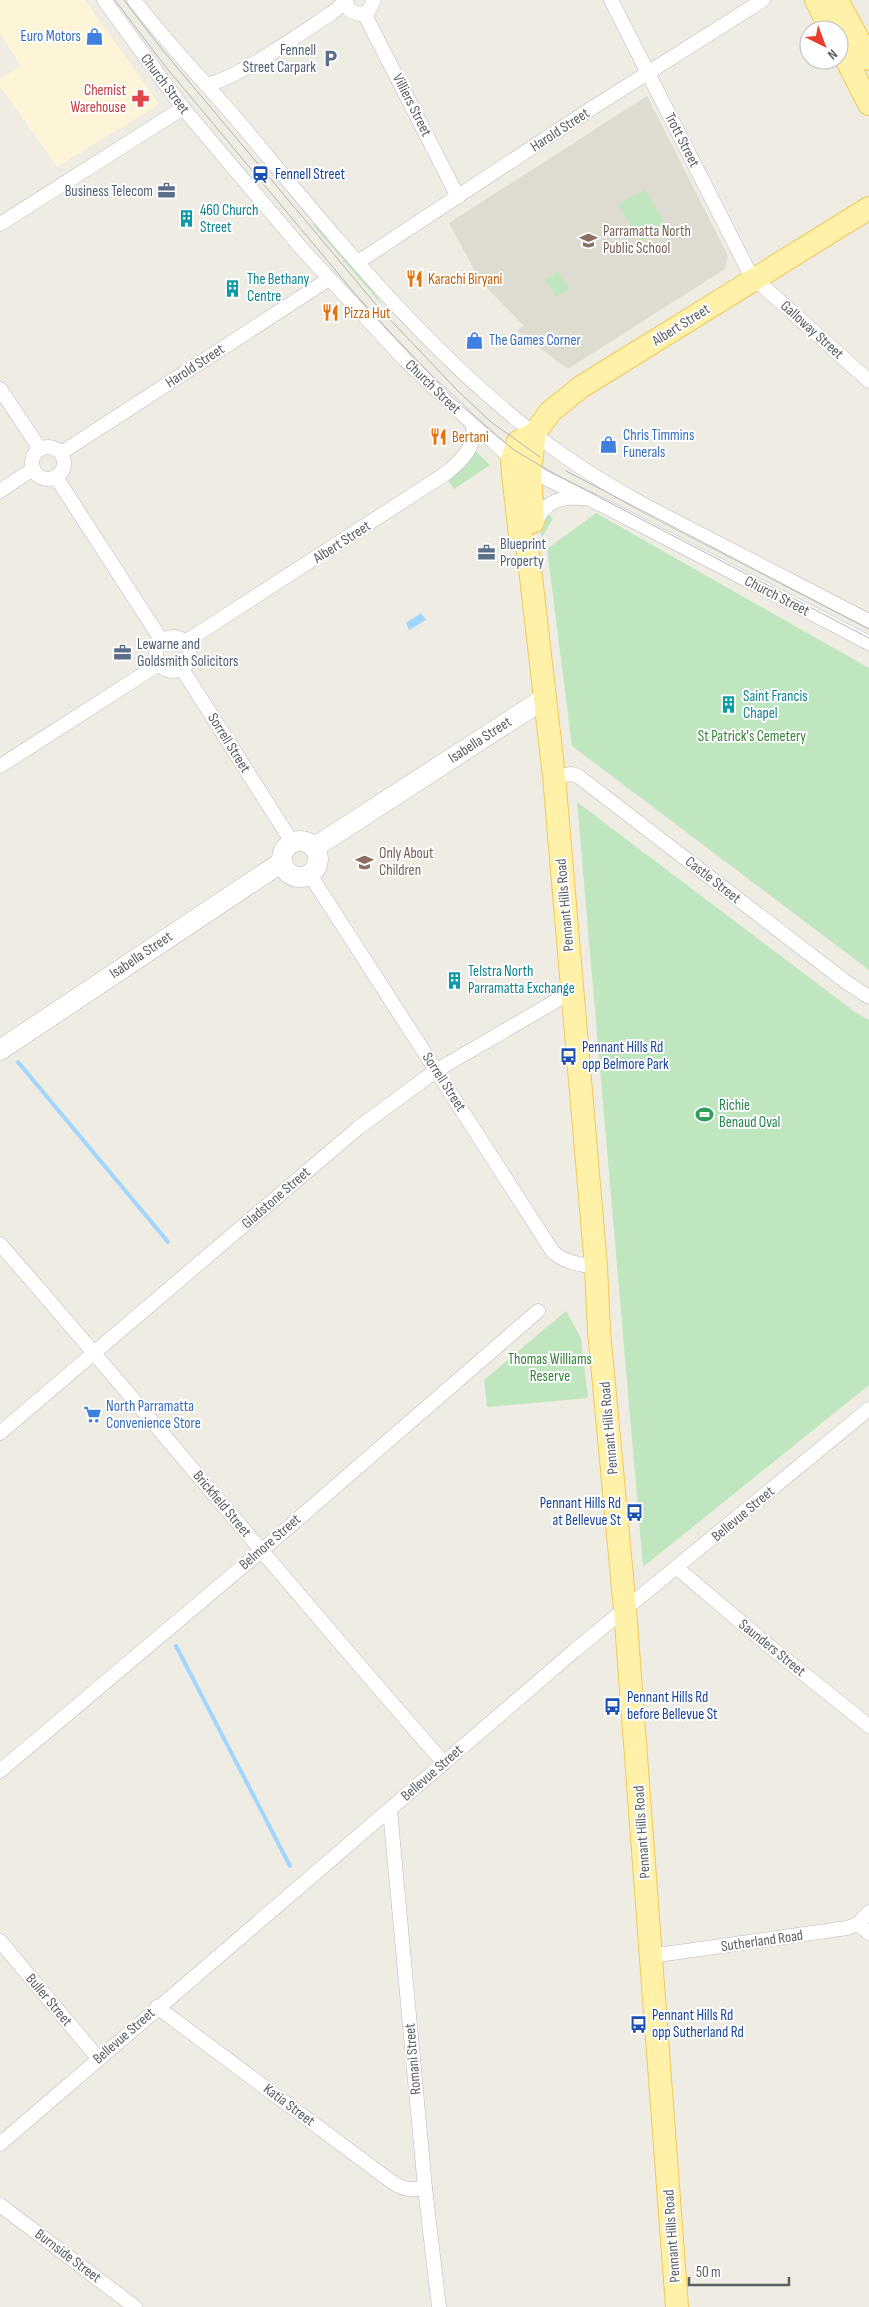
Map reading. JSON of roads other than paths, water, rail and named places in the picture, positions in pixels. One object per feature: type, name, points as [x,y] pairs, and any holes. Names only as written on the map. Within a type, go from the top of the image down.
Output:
[{"type":"main road","points":[[816,0],[826,20]]},
{"type":"main road","points":[[837,0],[869,59]]},
{"type":"main road","points":[[849,65],[869,104]]},
{"type":"main road","name":"Albert Street","points":[[535,433],[550,412],[581,387],[869,208]]},
{"type":"main road","name":"Pennant Hills Road","points":[[535,433],[521,464],[520,535],[531,542],[554,776],[600,1331],[626,1609],[677,2307]]},
{"type":"street","name":"Church Street","points":[[104,0],[183,108],[257,198],[329,279],[406,360],[472,423],[521,464],[869,643]]},
{"type":"street","name":"Church Street","points":[[134,0],[167,42],[206,84],[416,328],[504,410],[562,455],[614,490],[869,621]]},
{"type":"street","points":[[206,84],[224,80],[252,64],[332,14],[345,1],[347,7],[354,14],[364,14],[371,8],[374,0]]},
{"type":"street","name":"Trott Street","points":[[611,0],[745,265],[755,279]]},
{"type":"street","name":"Harold Street","points":[[358,262],[763,0]]},
{"type":"street","name":"Villiers Street","points":[[364,14],[458,196]]},
{"type":"street","points":[[0,224],[183,108]]},
{"type":"street","name":"Harold Street","points":[[61,453],[329,279]]},
{"type":"street","name":"Galloway Street","points":[[755,279],[869,381]]},
{"type":"street","points":[[0,389],[40,449]]},
{"type":"street","name":"Albert Street","points":[[186,642],[435,482],[455,466],[469,449],[474,433],[472,423]]},
{"type":"street","points":[[52,447],[61,453],[64,465],[56,477],[43,479],[33,469],[32,460],[40,449],[52,447]]},
{"type":"street","points":[[0,491],[33,469]]},
{"type":"street","points":[[56,477],[162,641]]},
{"type":"street","points":[[531,542],[536,519],[549,504],[570,497],[588,498]]},
{"type":"street","points":[[175,636],[186,642],[189,647],[190,658],[182,669],[169,671],[159,664],[156,654],[162,641],[175,636]]},
{"type":"street","points":[[0,766],[159,664]]},
{"type":"street","name":"Sorrell Street","points":[[182,669],[292,842]]},
{"type":"street","name":"Isabella Street","points":[[315,847],[545,698]]},
{"type":"street","name":"Castle Street","points":[[554,776],[572,774],[578,776],[846,982],[869,997]]},
{"type":"street","points":[[299,840],[308,842],[315,847],[318,853],[317,866],[307,876],[301,878],[290,875],[285,870],[282,862],[283,852],[292,842],[299,840]]},
{"type":"street","name":"Isabella Street","points":[[0,1050],[282,862]]},
{"type":"street","name":"Sorrell Street","points":[[307,876],[314,881],[553,1252],[562,1260],[596,1267]]},
{"type":"street","name":"Gladstone Street","points":[[0,1434],[346,1138],[437,1070],[573,991]]},
{"type":"street","name":"Brickfield Street","points":[[0,1244],[444,1763]]},
{"type":"street","name":"Belmore Street","points":[[0,1771],[261,1551],[538,1311]]},
{"type":"street","name":"Bellevue Street","points":[[0,2144],[157,2007],[574,1651],[869,1409]]},
{"type":"street","name":"Saunders Street","points":[[677,1568],[769,1646],[869,1726]]},
{"type":"street","name":"Romani Street","points":[[390,1810],[425,2188],[439,2307]]},
{"type":"street","points":[[864,1928],[869,1912]]},
{"type":"street","name":"Sutherland Road","points":[[651,1956],[864,1928]]},
{"type":"street","name":"Buller Street","points":[[0,1942],[98,2058]]},
{"type":"street","name":"Katia Street","points":[[157,2007],[392,2182],[402,2188],[411,2190],[425,2188]]},
{"type":"street","name":"Burnside Street","points":[[0,2205],[135,2307]]},
{"type":"water","points":[[421,613],[426,620],[409,630],[406,623]]},
{"type":"waterway","points":[[18,1062],[168,1242]]},
{"type":"waterway","points":[[176,1646],[290,1866]]},
{"type":"tram line","points":[[115,0],[165,66],[356,295],[452,397],[486,427],[514,450],[553,473],[869,638]]},
{"type":"tram line","points":[[124,0],[160,47],[378,307],[458,391],[491,422],[540,457]]},
{"type":"tram line","points":[[566,471],[869,629]]},
{"type":"place","name":"Euro Motors","points":[[95,36]]},
{"type":"place","name":"Fennell Street Carpark","points":[[330,59]]},
{"type":"place","name":"Chemist Warehouse","points":[[140,99]]},
{"type":"place","name":"Fennell Street","points":[[261,174]]},
{"type":"place","name":"Business Telecom","points":[[167,191]]},
{"type":"place","name":"460 Church Street","points":[[186,219]]},
{"type":"place","name":"Parramatta North Public School","points":[[589,240]]},
{"type":"place","name":"Karachi Biryani","points":[[414,279]]},
{"type":"place","name":"The Bethany Centre","points":[[233,288]]},
{"type":"place","name":"Pizza Hut","points":[[330,313]]},
{"type":"place","name":"The Games Corner","points":[[475,340]]},
{"type":"place","name":"Bertani","points":[[438,437]]},
{"type":"place","name":"Chris Timmins Funerals","points":[[609,444]]},
{"type":"place","name":"Blueprint Property","points":[[486,553]]},
{"type":"place","name":"Lewarne and Goldsmith Solicitors","points":[[123,653]]},
{"type":"place","name":"Saint Francis Chapel","points":[[729,705]]},
{"type":"place","name":"Only About Children","points":[[365,862]]},
{"type":"place","name":"Telstra North Parramatta Exchange","points":[[454,980]]},
{"type":"place","name":"Pennant Hills Rd opp Belmore Park","points":[[568,1056]]},
{"type":"place","name":"Richie Benaud Oval","points":[[705,1114]]},
{"type":"place","name":"North Parramatta Convenience Store","points":[[92,1415]]},
{"type":"place","name":"Pennant Hills Rd at Bellevue St","points":[[635,1512]]},
{"type":"place","name":"Pennant Hills Rd before Bellevue St","points":[[613,1706]]},
{"type":"place","name":"Pennant Hills Rd opp Sutherland Rd","points":[[638,2024]]},
{"type":"park label","name":"St Patrick's Cemetery","points":[[752,736]]},
{"type":"park label","name":"Thomas Williams Reserve","points":[[550,1368]]}]
